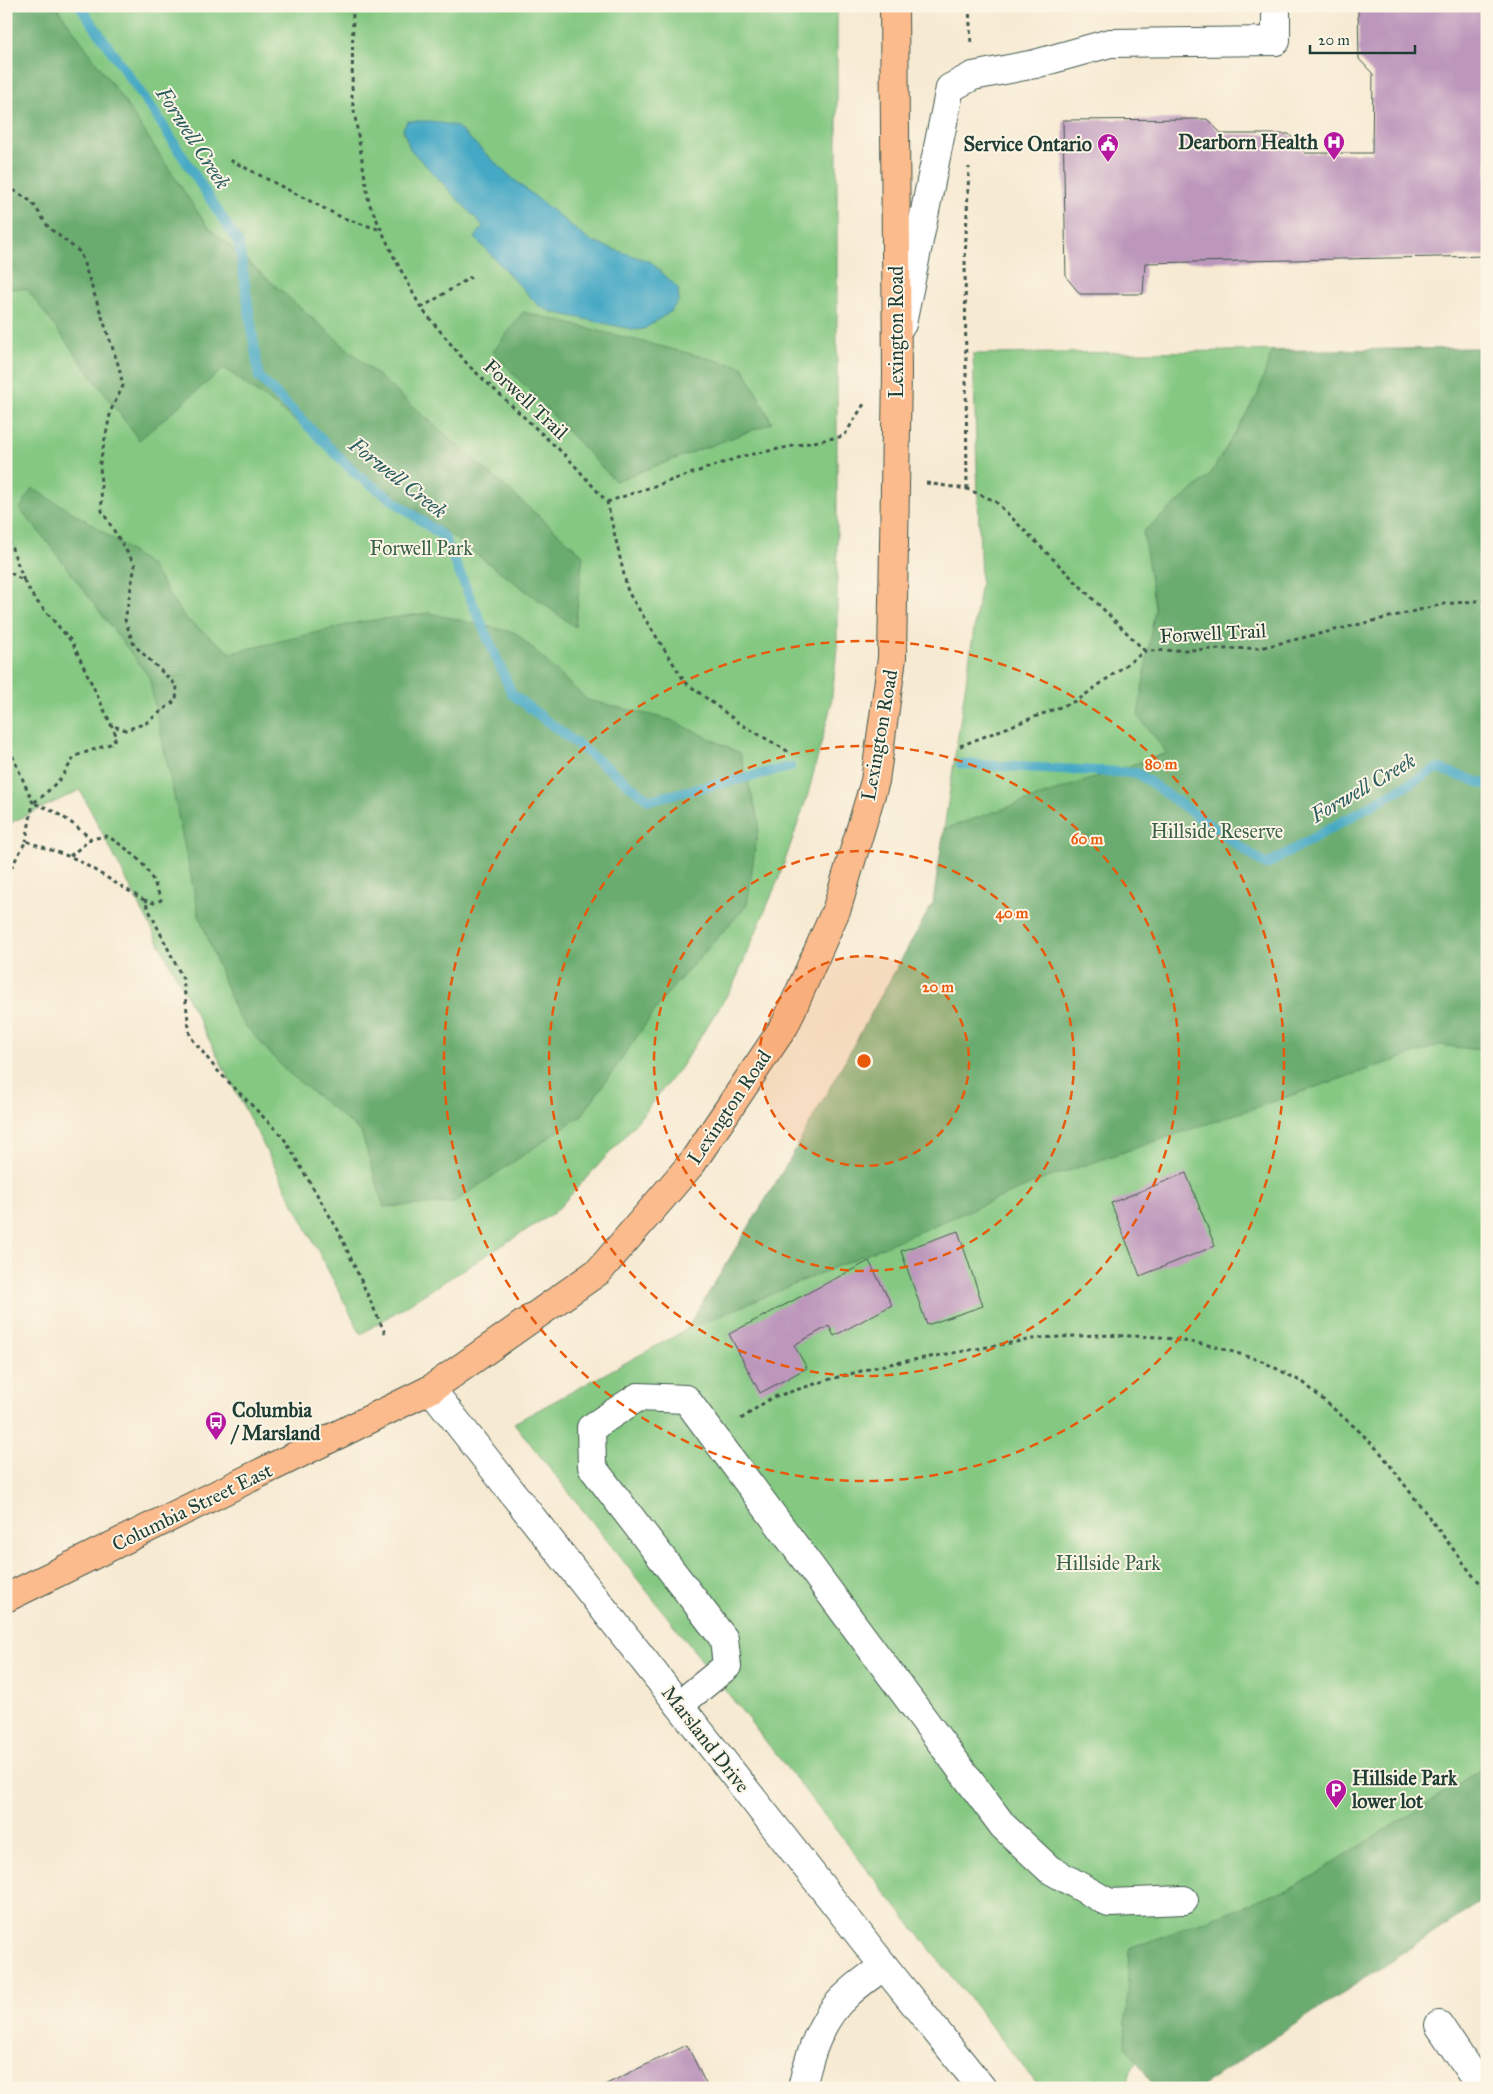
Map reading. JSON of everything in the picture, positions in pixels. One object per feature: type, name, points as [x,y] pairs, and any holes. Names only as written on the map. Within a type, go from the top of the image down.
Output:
[{"type":"main road","name":"Lexington Road","points":[[431,1389],[599,1271],[692,1163],[784,1025],[837,908],[875,781],[892,658],[896,479],[894,6]]},
{"type":"main road","name":"Columbia Street East","points":[[6,1598],[431,1389]]},
{"type":"street","points":[[896,364],[950,88],[973,76],[1035,64],[1110,43],[1276,41],[1276,6]]},
{"type":"street","name":"Marsland Drive","points":[[431,1389],[982,2088]]},
{"type":"street","points":[[679,1705],[727,1666],[724,1639],[592,1467],[591,1428],[638,1397],[686,1399],[1003,1826],[1049,1869],[1109,1903],[1184,1900]]},
{"type":"street","points":[[802,2088],[808,2059],[832,2010],[846,1995],[884,1966]]},
{"type":"street","points":[[1439,2025],[1481,2088]]},
{"type":"path","name":"Forwell Trail","points":[[353,6],[352,98],[369,203],[422,308],[470,366],[568,458],[607,502],[628,592],[685,682],[739,724],[789,752]]},
{"type":"path","points":[[969,6],[973,76]]},
{"type":"path","points":[[230,160],[343,218],[382,230]]},
{"type":"path","points":[[967,489],[965,259],[969,163]]},
{"type":"path","points":[[6,189],[10,188],[32,202],[49,228],[80,252],[119,367],[123,386],[111,410],[100,463],[102,511],[135,566],[125,620],[134,645],[177,686],[176,700],[146,724],[126,730],[110,725]]},
{"type":"path","points":[[422,308],[471,277]]},
{"type":"path","points":[[607,502],[743,456],[844,436],[869,395],[896,364]]},
{"type":"path","points":[[896,479],[967,489],[995,501],[1145,651]]},
{"type":"path","points":[[6,532],[24,581],[34,598],[72,642],[117,737],[110,744],[75,756],[62,777],[33,803]]},
{"type":"path","points":[[6,570],[24,581]]},
{"type":"path","name":"Forwell Trail","points":[[960,746],[1078,700],[1145,651],[1260,648],[1444,604],[1487,600]]},
{"type":"path","points":[[6,741],[33,803],[26,841],[7,874]]},
{"type":"path","points":[[33,803],[70,820],[91,839]]},
{"type":"path","points":[[26,841],[70,856],[144,900],[154,903],[161,900],[152,876],[132,851],[107,836],[91,839],[70,856]]},
{"type":"path","points":[[144,900],[183,980],[190,1036],[216,1069],[283,1137],[338,1230],[385,1333]]},
{"type":"path","points":[[715,1438],[770,1398],[827,1380],[884,1366],[956,1352],[1039,1338],[1096,1335],[1160,1337],[1214,1346],[1262,1361],[1304,1383],[1358,1430],[1380,1452],[1468,1570],[1487,1589]]},
{"type":"green space","name":"Forwell Park","points":[[6,6],[837,6],[837,649],[831,705],[808,794],[779,878],[733,986],[680,1068],[626,1135],[555,1212],[361,1334],[80,790],[6,825]]},
{"type":"green space","points":[[6,6],[56,6],[124,101],[207,226],[583,555],[575,627],[224,368],[139,440],[27,289],[6,288]]},
{"type":"green space","points":[[523,312],[743,367],[772,423],[615,481],[493,352]]},
{"type":"green space","name":"Hillside Park","points":[[1487,348],[1487,1803],[1156,2025],[1122,2088],[1040,2088],[514,1423],[686,1330],[786,1166],[933,903],[981,582],[973,354]]},
{"type":"green space","name":"Hillside Reserve","points":[[1487,348],[1487,1051],[1440,1045],[1044,1179],[686,1330],[786,1166],[933,903],[944,829],[1167,753],[1138,716],[1155,608],[1143,532],[1210,475],[1258,394],[1272,351]]},
{"type":"green space","points":[[32,488],[95,526],[150,565],[185,618],[231,653],[360,622],[429,613],[516,633],[587,700],[671,720],[740,753],[759,821],[747,905],[666,995],[582,1115],[453,1203],[384,1207],[361,1132],[284,1069],[237,1016],[199,915],[149,677],[49,544],[20,509]]},
{"type":"green space","points":[[1487,1766],[1487,1898],[1198,2088],[1156,2088],[1125,2045],[1129,1949],[1297,1886]]},
{"type":"water","points":[[407,121],[430,121],[456,126],[512,178],[590,241],[651,262],[678,288],[679,300],[670,312],[644,329],[635,330],[552,312],[538,305],[475,238],[483,226],[410,149],[403,129]]},
{"type":"building","points":[[1358,6],[1487,6],[1487,256],[1145,263],[1143,294],[1080,294],[1066,277],[1063,120],[1207,119],[1222,134],[1289,134],[1305,153],[1372,153],[1373,74],[1359,59]]},
{"type":"building","points":[[1186,1173],[1215,1246],[1140,1276],[1111,1203]]},
{"type":"building","points":[[958,1231],[983,1306],[927,1325],[901,1251]]},
{"type":"building","points":[[869,1261],[892,1305],[834,1336],[829,1326],[794,1345],[807,1368],[760,1393],[729,1334]]},
{"type":"building","points":[[687,2045],[708,2088],[598,2088]]},
{"type":"waterway","name":"Forwell Creek","points":[[80,6],[156,115],[239,244],[259,377],[355,473],[444,537],[512,694],[649,800],[790,767]]},
{"type":"waterway","name":"Forwell Creek","points":[[961,764],[1137,773],[1266,865],[1437,768],[1487,785]]},
{"type":"place","name":"Dearborn Health","points":[[1334,161]]},
{"type":"place","name":"Service Ontario","points":[[1108,163]]},
{"type":"place","name":"Columbia / Marsland","points":[[216,1441]]},
{"type":"place","name":"Hillside Park lower lot","points":[[1336,1809]]}]
